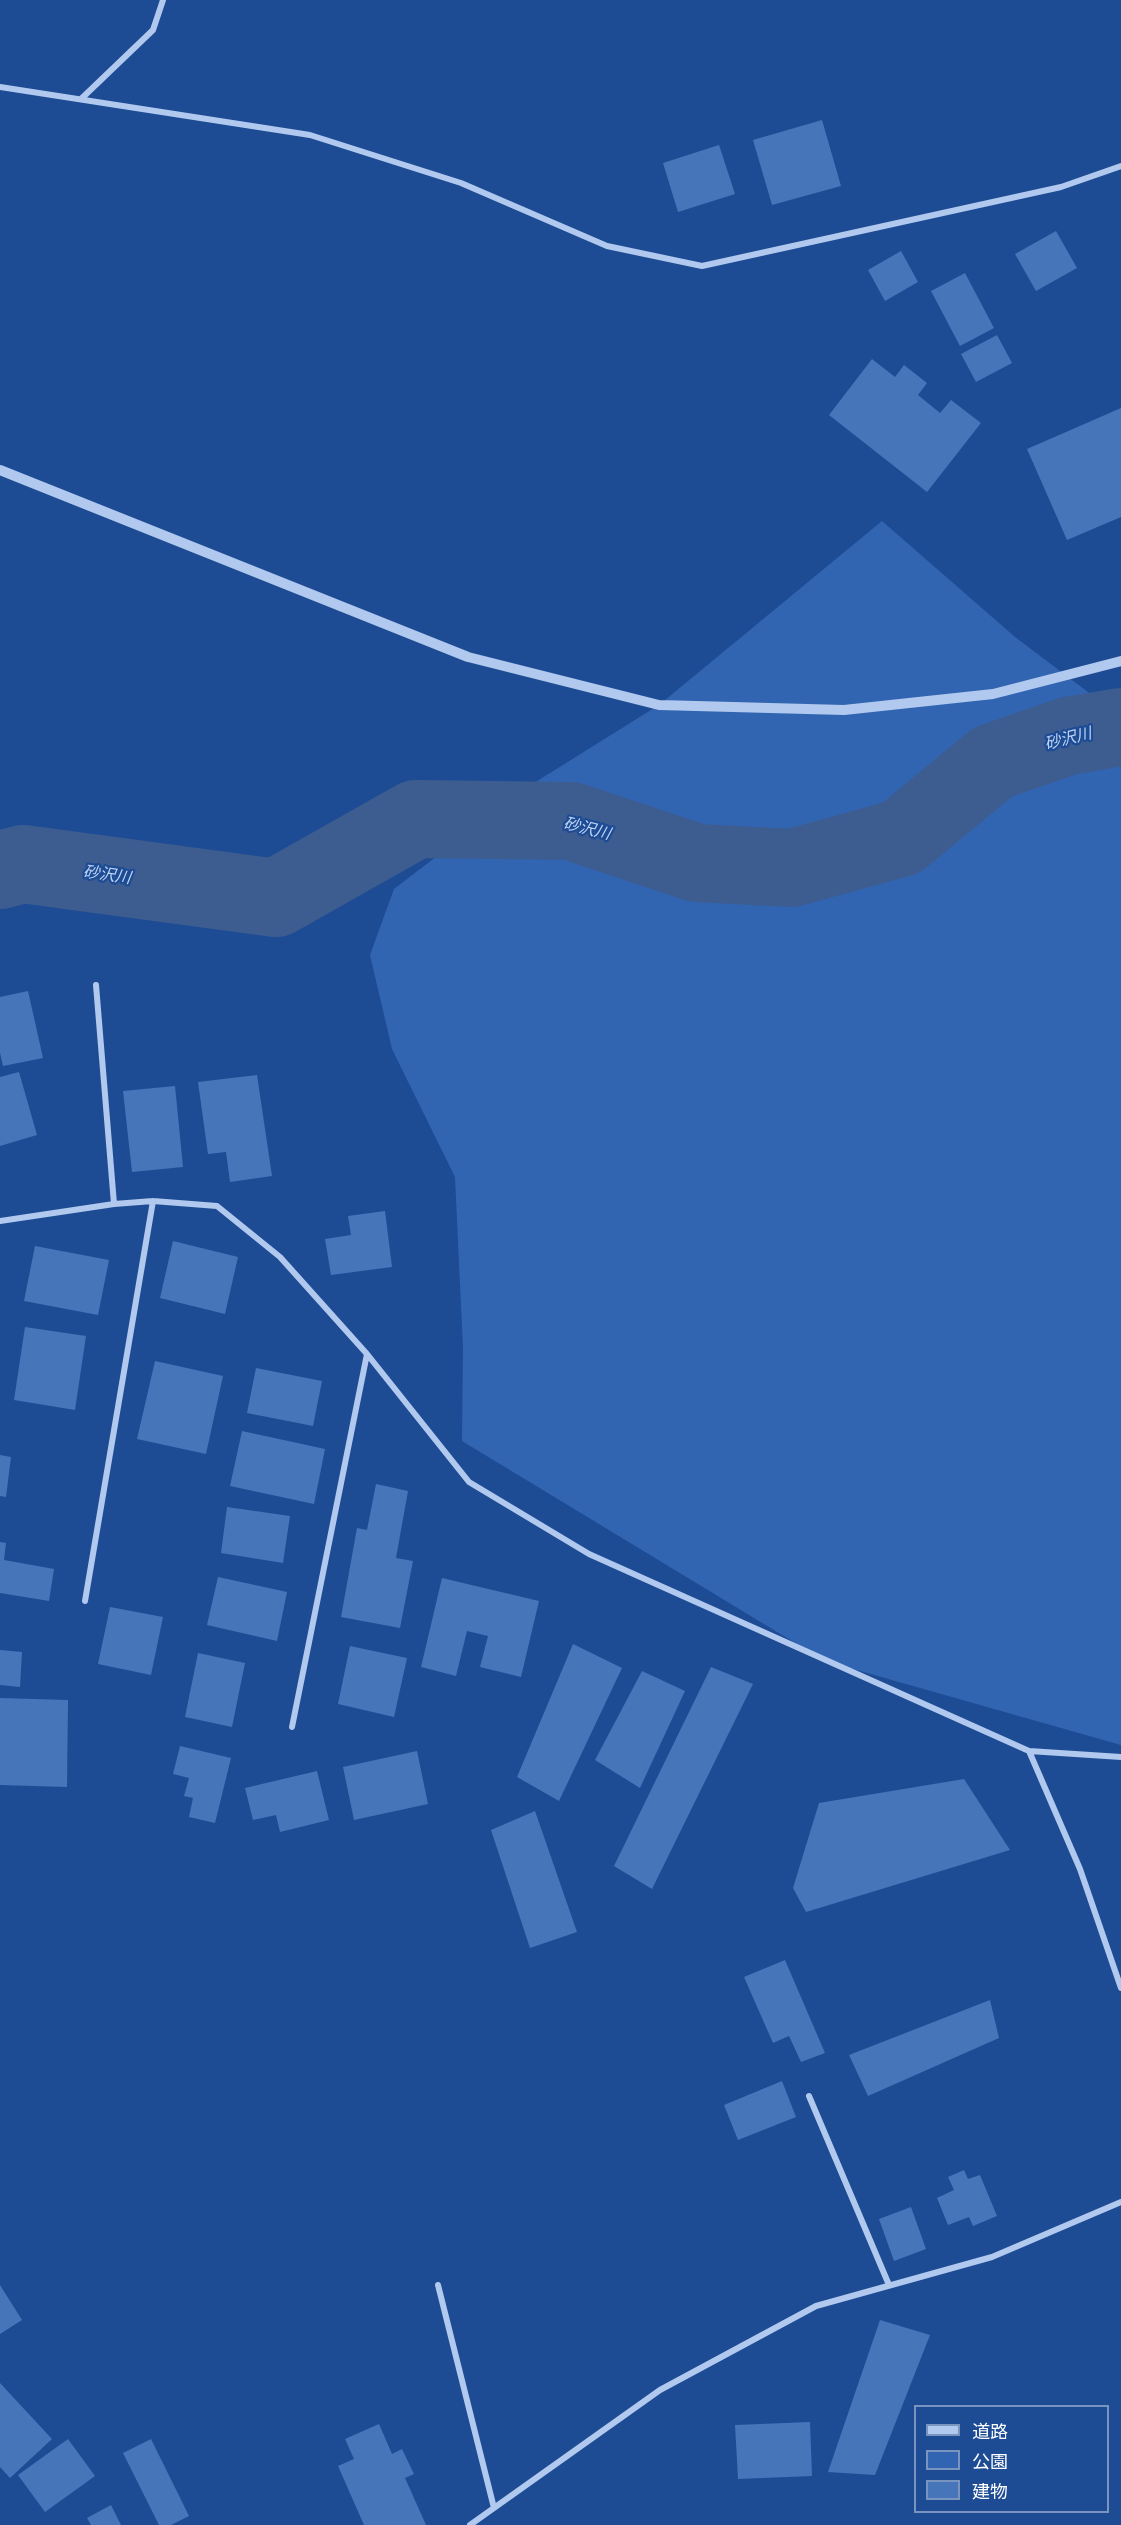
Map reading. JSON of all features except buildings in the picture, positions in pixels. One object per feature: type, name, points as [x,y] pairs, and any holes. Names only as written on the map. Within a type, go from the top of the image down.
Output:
[{"type":"street","points":[[81,99],[153,30],[163,0]]},
{"type":"street","points":[[0,87],[310,135],[460,183],[607,246],[702,266],[1062,187],[1121,166]]},
{"type":"street","points":[[0,470],[468,657],[659,705],[844,710],[993,694],[1121,661]]},
{"type":"street","points":[[96,985],[114,1204]]},
{"type":"street","points":[[85,1601],[153,1201]]},
{"type":"street","points":[[0,1221],[114,1204],[153,1201],[218,1206],[280,1257],[367,1354],[469,1482],[589,1554],[1029,1751],[1121,1757]]},
{"type":"street","points":[[292,1727],[367,1354]]},
{"type":"street","points":[[1029,1751],[1080,1869],[1121,1988]]},
{"type":"street","points":[[809,2096],[889,2285]]},
{"type":"street","points":[[470,2525],[660,2390],[816,2306],[992,2257],[1121,2202]]},
{"type":"street","points":[[438,2285],[494,2508]]},
{"type":"green space","points":[[882,521],[1015,637],[1121,717],[1121,1745],[825,1661],[462,1441],[463,1348],[455,1177],[392,1049],[370,955],[394,889],[526,788],[659,705]]},
{"type":"waterway","name":"砂沢川","points":[[0,870],[23,864],[276,898],[416,819],[571,821],[697,863],[792,868],[901,838],[993,762],[1068,736],[1121,727]]}]
